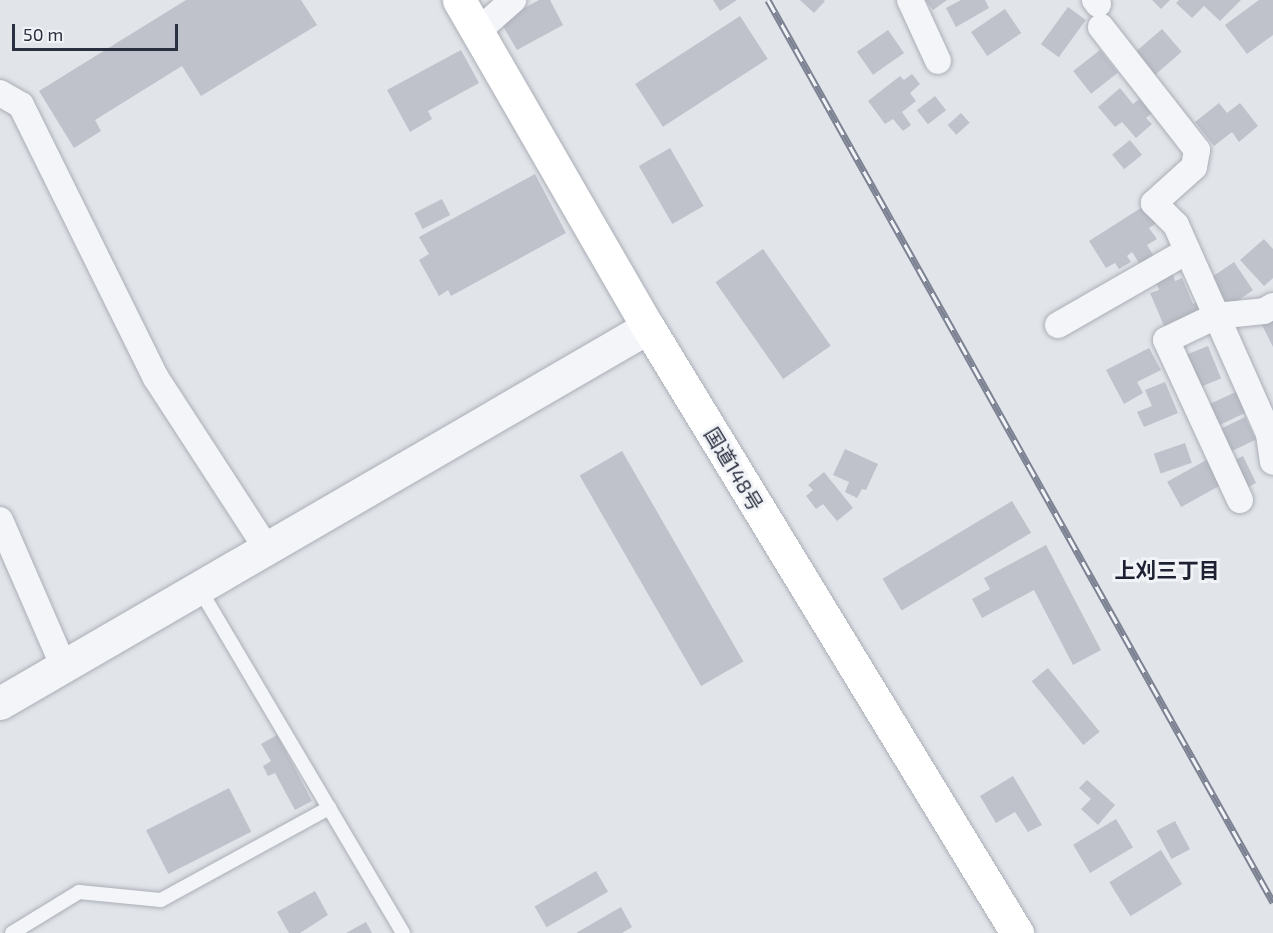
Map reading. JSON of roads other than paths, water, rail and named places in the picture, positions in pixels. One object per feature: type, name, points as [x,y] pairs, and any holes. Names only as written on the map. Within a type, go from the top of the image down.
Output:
[{"type":"highway","name":"国道148号","points":[[459,0],[648,327],[1017,933]]},
{"type":"street","points":[[478,31],[513,0]]},
{"type":"street","points":[[910,0],[938,61]]},
{"type":"street","points":[[1098,10],[1197,150],[1194,167],[1154,203],[1176,225],[1269,434],[1273,462]]},
{"type":"street","points":[[0,93],[21,105],[156,378],[267,549]]},
{"type":"street","points":[[1058,325],[1187,251]]},
{"type":"street","points":[[1239,500],[1166,340],[1216,316],[1264,311],[1273,306]]},
{"type":"street","points":[[0,703],[648,327]]},
{"type":"street","points":[[0,520],[63,665]]},
{"type":"lane","points":[[199,588],[403,933]]},
{"type":"lane","points":[[12,933],[79,892],[161,900],[329,808]]},
{"type":"railway","points":[[768,0],[1273,902]]},
{"type":"district","name":"上刈三丁目","points":[[1167,570]]}]
